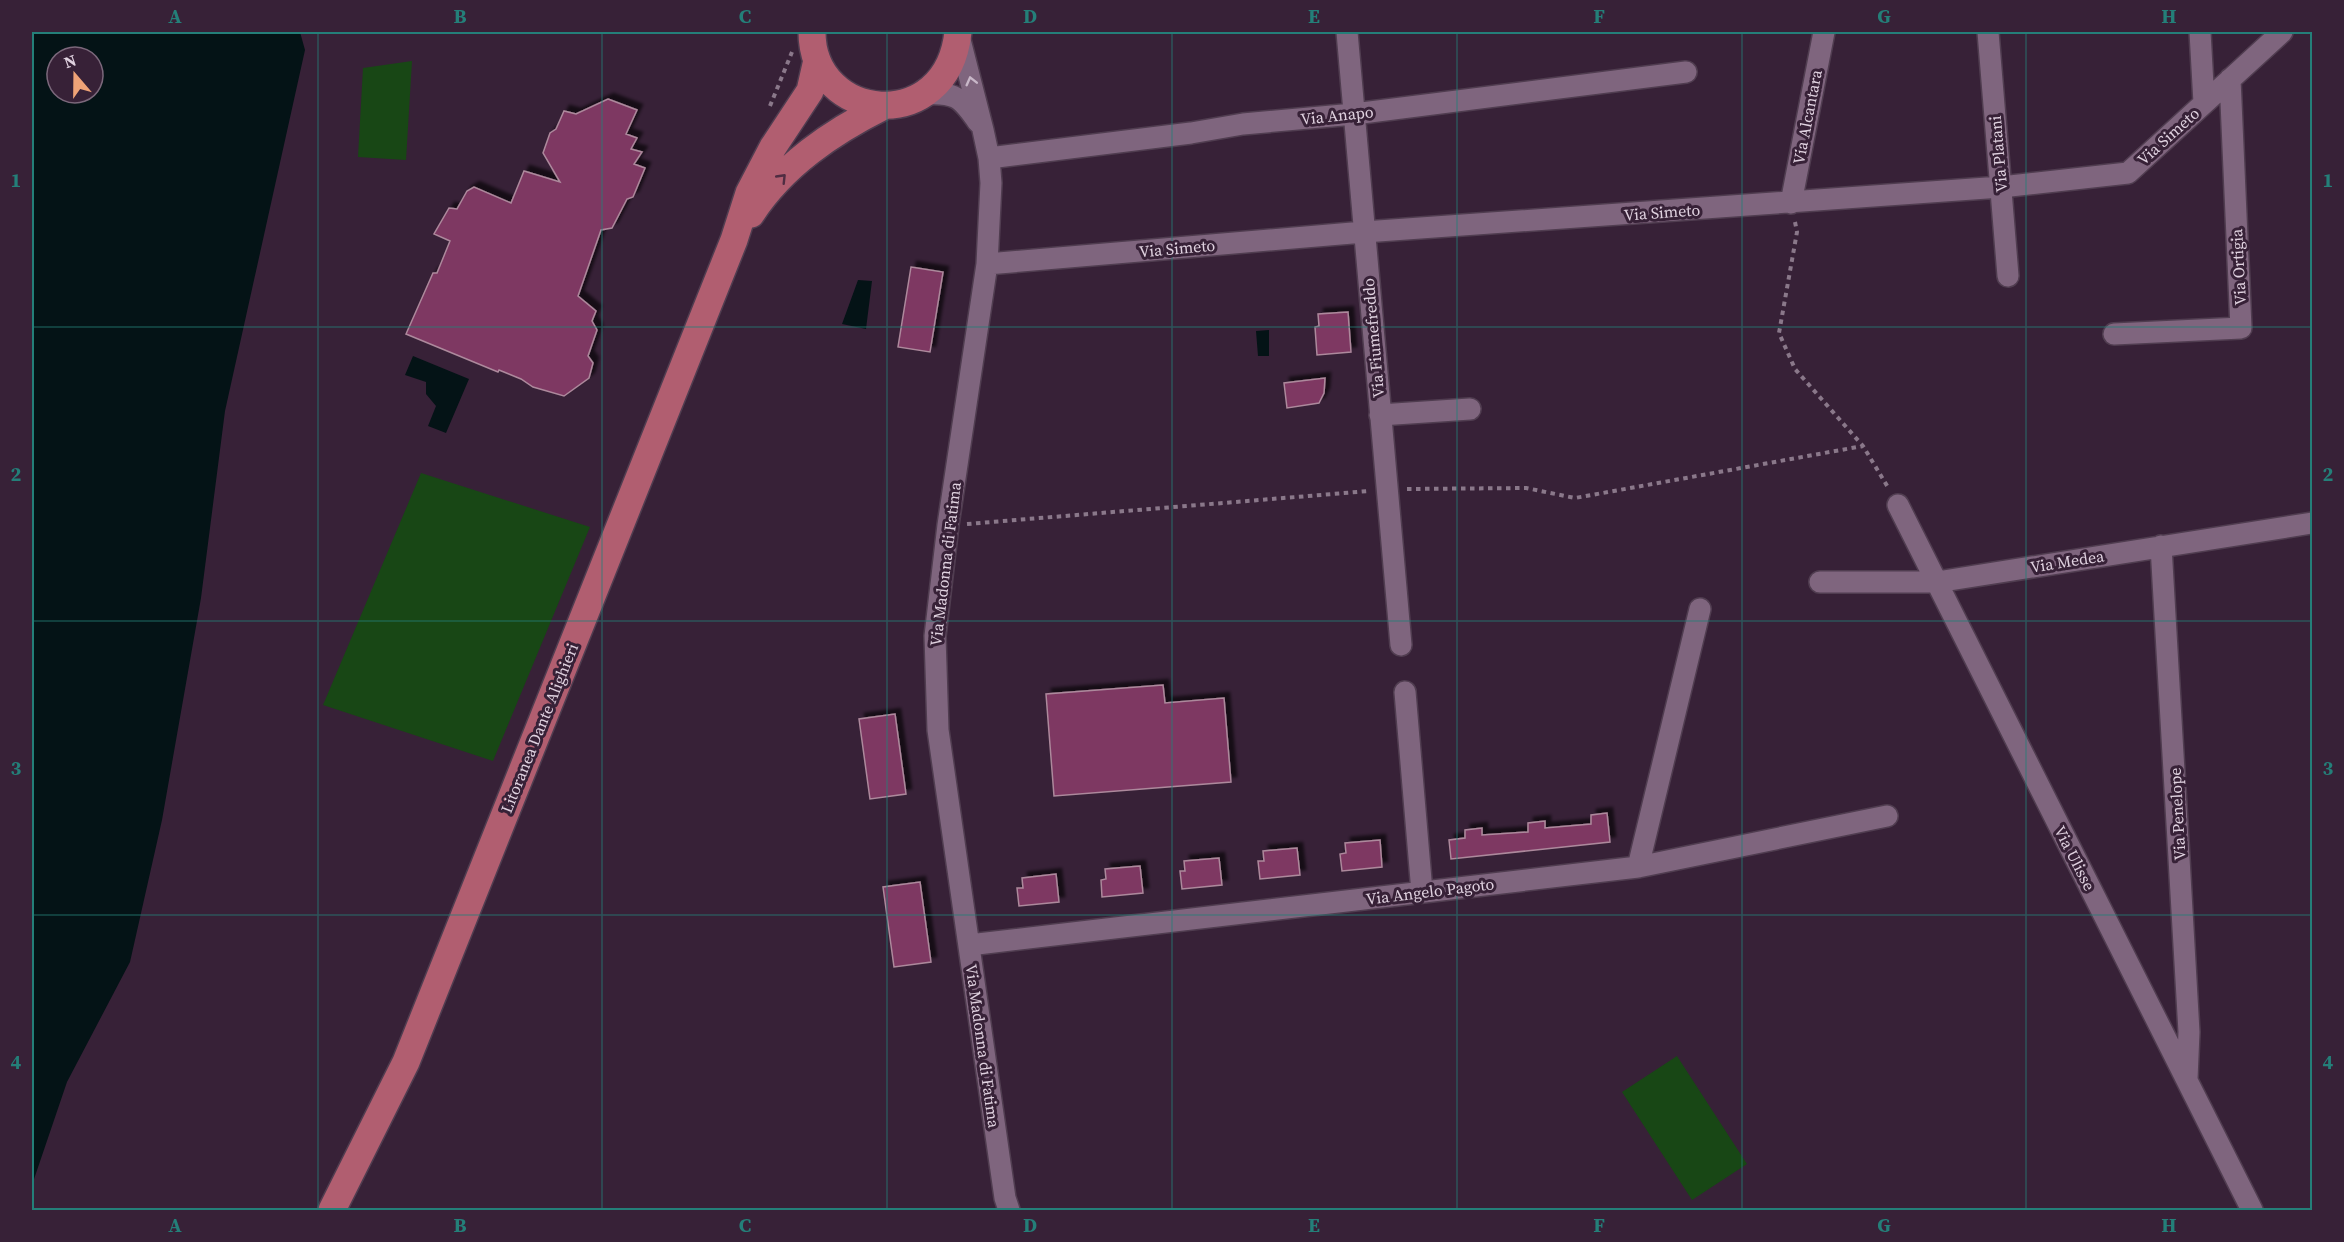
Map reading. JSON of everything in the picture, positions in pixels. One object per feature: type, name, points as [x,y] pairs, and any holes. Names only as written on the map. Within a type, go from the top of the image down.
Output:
[{"type":"main road","points":[[812,32],[817,60],[828,78],[843,93],[862,102],[884,106],[898,105],[924,94],[939,82],[950,67],[956,49],[958,32]]},
{"type":"main road","points":[[734,240],[749,193],[773,147],[810,91],[817,60]]},
{"type":"main road","points":[[734,240],[757,206],[783,175],[847,124],[884,106]]},
{"type":"main road","name":"Litoranea Dante Alighieri","points":[[332,1210],[406,1062],[734,240]]},
{"type":"street","name":"Via Madonna di Fatima","points":[[958,32],[983,130],[991,183],[987,264],[948,525],[934,644],[938,730],[1005,1198],[1009,1210]]},
{"type":"street","name":"Via Fiumefreddo","points":[[1347,32],[1401,645]]},
{"type":"street","name":"Via Alcantara","points":[[1791,203],[1824,32]]},
{"type":"street","name":"Via Platani","points":[[1989,32],[2008,276]]},
{"type":"street","points":[[2200,32],[2204,103]]},
{"type":"street","name":"Via Simeto","points":[[987,264],[1364,232],[2001,187],[2128,173],[2282,32]]},
{"type":"street","name":"Via Anapo","points":[[989,158],[1191,133],[1243,124],[1354,114],[1686,72]]},
{"type":"street","name":"Via Ortigia","points":[[2114,334],[2241,328],[2230,79]]},
{"type":"street","points":[[924,94],[944,93],[960,100],[983,130]]},
{"type":"street","points":[[1380,415],[1470,409]]},
{"type":"street","name":"Via Ulisse","points":[[1898,505],[2252,1210]]},
{"type":"street","name":"Via Medea","points":[[1820,582],[1937,582],[2313,523]]},
{"type":"street","name":"Via Penelope","points":[[2162,546],[2189,1032],[2187,1082]]},
{"type":"street","points":[[1638,867],[1700,609]]},
{"type":"street","points":[[1405,692],[1422,892]]},
{"type":"street","name":"Via Angelo Pagoto","points":[[969,945],[1638,867],[1887,816]]},
{"type":"path","points":[[1791,203],[1797,232],[1779,333],[1795,369],[1863,446],[1898,505]]},
{"type":"green space","points":[[412,61],[406,160],[358,157],[363,68]]},
{"type":"green space","points":[[421,473],[590,527],[493,761],[323,705]]},
{"type":"green space","points":[[1677,1056],[1747,1164],[1692,1200],[1622,1092]]},
{"type":"shaded area","points":[[32,32],[300,32],[305,50],[225,411],[201,598],[162,820],[130,962],[67,1082],[32,1185]]},
{"type":"shaded area","points":[[858,280],[872,281],[866,329],[842,324]]},
{"type":"shaded area","points":[[1269,330],[1269,356],[1258,356],[1256,331]]},
{"type":"shaded area","points":[[413,356],[469,379],[446,433],[428,426],[436,406],[426,394],[426,382],[405,375]]},
{"type":"building","points":[[608,99],[637,110],[626,134],[637,138],[631,149],[642,152],[634,164],[645,168],[633,197],[627,199],[612,228],[601,230],[578,296],[596,311],[592,321],[597,330],[588,356],[593,363],[589,378],[564,396],[533,387],[521,379],[499,370],[498,372],[406,334],[433,273],[437,273],[450,241],[434,234],[449,208],[457,209],[467,191],[474,187],[511,203],[524,171],[560,182],[543,153],[550,133],[556,129],[564,111],[576,114]]},
{"type":"building","points":[[911,267],[943,272],[930,352],[898,347]]},
{"type":"building","points":[[1348,312],[1351,352],[1317,355],[1315,327],[1319,326],[1318,314]]},
{"type":"building","points":[[1325,378],[1324,393],[1319,403],[1287,408],[1284,383]]},
{"type":"building","points":[[1163,685],[1165,703],[1224,698],[1231,782],[1054,796],[1046,694]]},
{"type":"building","points":[[895,714],[906,794],[870,799],[859,719]]},
{"type":"building","points":[[1607,813],[1610,842],[1451,859],[1449,840],[1465,838],[1465,830],[1482,828],[1482,835],[1528,832],[1528,823],[1545,821],[1545,828],[1591,824],[1591,815]]},
{"type":"building","points":[[1380,840],[1382,867],[1342,871],[1340,854],[1346,853],[1345,843]]},
{"type":"building","points":[[1297,848],[1300,875],[1260,879],[1258,861],[1264,861],[1263,851]]},
{"type":"building","points":[[1219,858],[1222,885],[1182,889],[1180,871],[1185,871],[1184,861]]},
{"type":"building","points":[[1140,866],[1143,893],[1102,897],[1101,880],[1106,879],[1105,869]]},
{"type":"building","points":[[1056,874],[1059,902],[1019,906],[1017,888],[1023,888],[1022,878]]},
{"type":"building","points":[[920,882],[931,962],[894,967],[883,887]]}]
